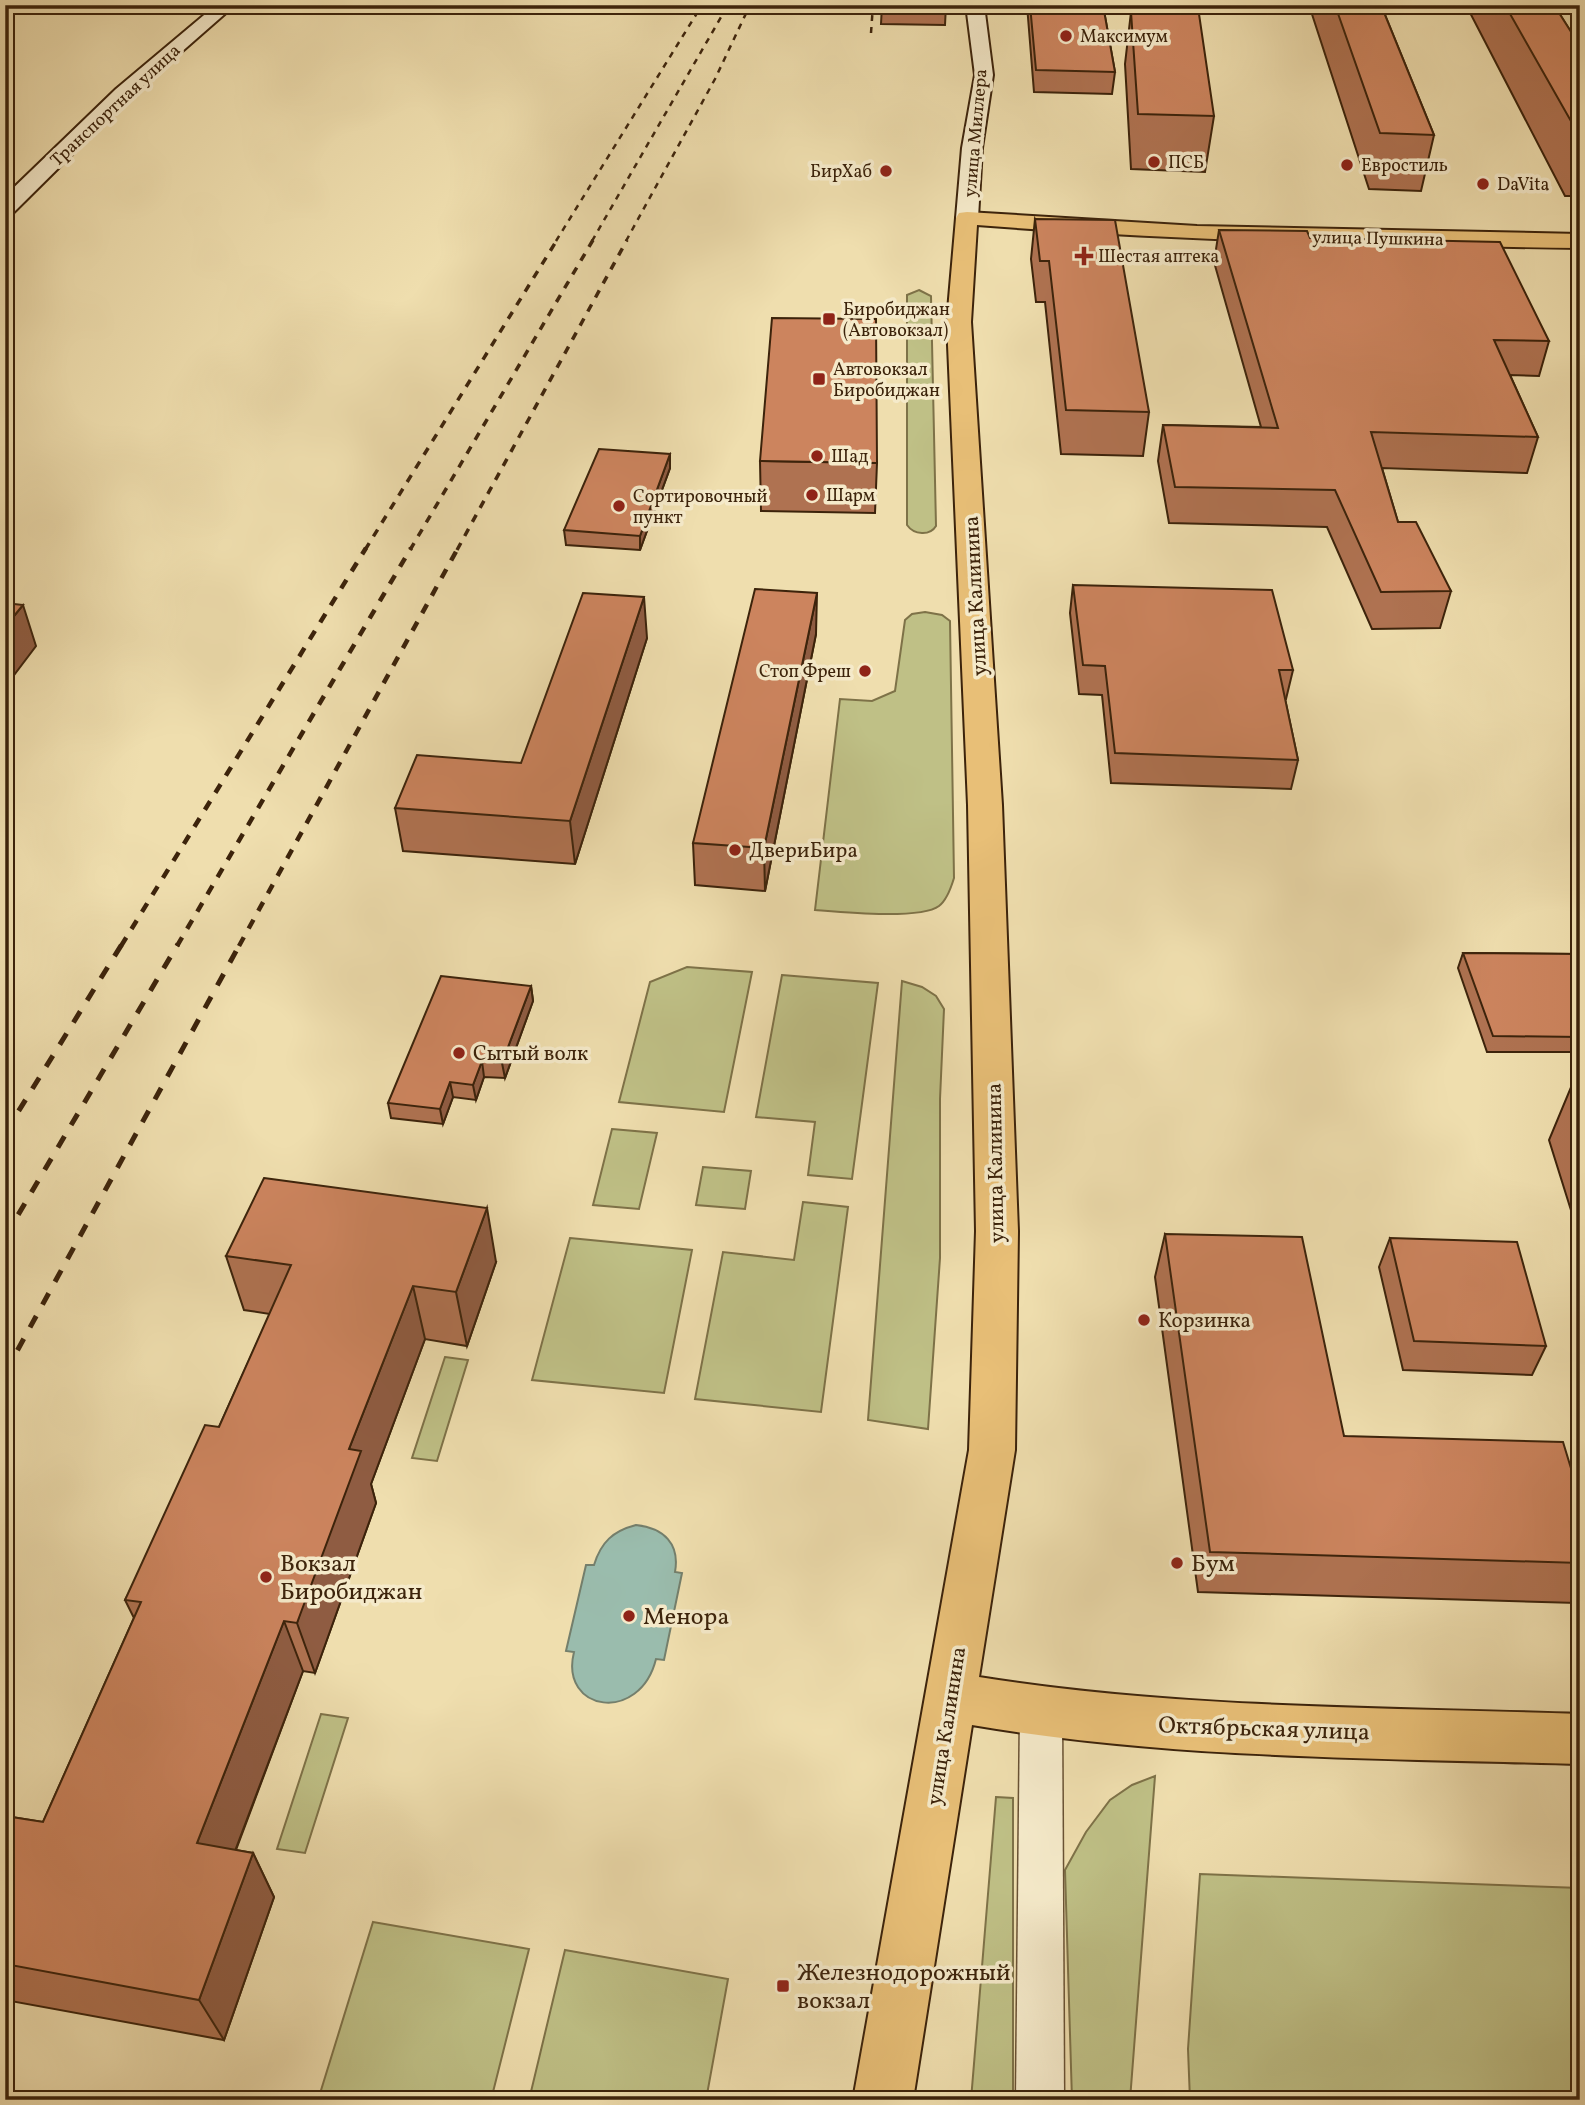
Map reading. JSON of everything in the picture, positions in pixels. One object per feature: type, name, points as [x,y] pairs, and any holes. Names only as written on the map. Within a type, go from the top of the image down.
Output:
[{"type":"main road","name":"Транспортная улица","points":[[5,208],[123,93],[227,5]]},
{"type":"main road","name":"улица Миллера","points":[[967,218],[972,148],[984,75],[975,5]]},
{"type":"main road","name":"улица Пушкина","points":[[967,218],[1065,227],[1283,237],[1580,241]]},
{"type":"main road","name":"улица Калинина","points":[[883,2100],[992,1450],[998,1231],[985,805],[959,323],[967,218]]},
{"type":"main road","name":"Октябрьская улица","points":[[950,1697],[1041,1712],[1174,1726],[1580,1739]]},
{"type":"lane","points":[[1040,2100],[1041,1712]]},
{"type":"green space","points":[[919,290],[931,296],[936,526],[922,533],[907,525],[907,295]]},
{"type":"green space","points":[[925,612],[942,615],[950,621],[952,886],[939,906],[915,913],[815,910],[840,699],[872,701],[895,691],[905,620],[912,614]]},
{"type":"green space","points":[[687,967],[752,972],[724,1112],[619,1102],[650,982]]},
{"type":"green space","points":[[782,975],[878,983],[852,1179],[808,1175],[815,1122],[756,1117]]},
{"type":"green space","points":[[902,981],[922,987],[936,996],[944,1009],[940,1099],[940,1258],[928,1429],[868,1420]]},
{"type":"green space","points":[[612,1129],[657,1133],[639,1209],[593,1205]]},
{"type":"green space","points":[[703,1167],[751,1171],[745,1209],[696,1205]]},
{"type":"green space","points":[[803,1202],[848,1207],[821,1412],[695,1399],[723,1252],[794,1260]]},
{"type":"green space","points":[[570,1238],[692,1250],[664,1393],[532,1380]]},
{"type":"green space","points":[[445,1357],[468,1360],[437,1461],[412,1458]]},
{"type":"green space","points":[[321,1714],[348,1718],[305,1853],[277,1849]]},
{"type":"green space","points":[[1155,1776],[1130,2100],[1072,2100],[1065,1870],[1086,1832],[1110,1800],[1132,1785]]},
{"type":"green space","points":[[996,1797],[1013,1798],[1013,2100],[971,2100]]},
{"type":"green space","points":[[1200,1874],[1580,1888],[1580,2100],[1190,2100],[1188,2049]]},
{"type":"green space","points":[[373,1922],[529,1949],[491,2100],[318,2100]]},
{"type":"green space","points":[[565,1950],[728,1979],[706,2100],[529,2100]]},
{"type":"shaded area","points":[[636,1525],[655,1530],[668,1539],[675,1553],[675,1572],[682,1573],[664,1660],[656,1659],[647,1680],[634,1694],[619,1701],[603,1702],[589,1698],[578,1688],[573,1672],[574,1652],[566,1651],[586,1565],[594,1565],[600,1550],[614,1534]]},
{"type":"building","name":"Максимум","points":[[1030,5],[1103,5],[1115,72],[1036,70]]},
{"type":"building","points":[[1335,5],[1381,5],[1434,135],[1380,133]]},
{"type":"building","points":[[1505,5],[1554,5],[1580,46],[1580,137]]},
{"type":"building","points":[[1131,12],[1199,14],[1214,116],[1138,114]]},
{"type":"building","points":[[1035,219],[1115,220],[1149,412],[1066,410],[1049,261],[1040,261]]},
{"type":"building","points":[[1219,230],[1307,231],[1310,238],[1500,242],[1549,341],[1494,340],[1538,437],[1371,432],[1398,522],[1416,522],[1451,591],[1381,592],[1335,490],[1175,487],[1163,425],[1278,428]]},
{"type":"building","points":[[772,318],[876,319],[877,463],[760,461]]},
{"type":"building","name":"Сортировочный пункт","points":[[599,449],[670,454],[640,536],[564,530]]},
{"type":"building","points":[[1073,585],[1272,590],[1293,670],[1279,670],[1298,760],[1115,753],[1105,666],[1083,665]]},
{"type":"building","points":[[755,589],[817,593],[764,848],[693,843]]},
{"type":"building","points":[[583,593],[644,597],[570,821],[395,808],[417,755],[521,763]]},
{"type":"building","points":[[5,603],[23,605],[5,627]]},
{"type":"building","points":[[1463,953],[1580,954],[1580,1037],[1493,1036]]},
{"type":"building","points":[[441,976],[531,986],[502,1063],[482,1061],[473,1085],[450,1082],[440,1109],[388,1103]]},
{"type":"building","name":"Вокзал Биробиджан","points":[[264,1178],[487,1208],[456,1292],[413,1286],[349,1449],[361,1451],[297,1623],[284,1621],[197,1843],[253,1853],[199,2000],[5,1964],[5,1816],[43,1822],[141,1602],[125,1600],[205,1425],[219,1427],[291,1265],[226,1256]]},
{"type":"building","points":[[1165,1234],[1302,1237],[1344,1436],[1563,1442],[1580,1498],[1580,1563],[1210,1552]]},
{"type":"building","points":[[1390,1238],[1517,1242],[1546,1346],[1414,1341]]},
{"type":"railway","points":[[556,241],[702,5]]},
{"type":"railway","points":[[592,241],[728,5]]},
{"type":"railway","points":[[626,241],[715,79],[750,5]]},
{"type":"railway","points":[[871,33],[873,5]]},
{"type":"railway","points":[[365,550],[557,240]]},
{"type":"railway","points":[[410,550],[593,240]]},
{"type":"railway","points":[[457,550],[627,240]]},
{"type":"railway","points":[[121,946],[366,548]]},
{"type":"railway","points":[[177,946],[411,548]]},
{"type":"railway","points":[[239,946],[458,548]]},
{"type":"railway","points":[[5,1133],[122,944]]},
{"type":"railway","points":[[5,1237],[178,944]]},
{"type":"railway","points":[[5,1373],[240,944]]},
{"type":"place","name":"Максимум","points":[[1066,36]]},
{"type":"place","name":"ПСБ","points":[[1154,162]]},
{"type":"place","name":"Евростиль","points":[[1347,165]]},
{"type":"place","name":"БирХаб","points":[[886,171]]},
{"type":"place","name":"DaVita","points":[[1483,184]]},
{"type":"place","name":"Шестая аптека","points":[[1084,256]]},
{"type":"place","name":"Биробиджан (Автовокзал)","points":[[829,319]]},
{"type":"place","name":"Автовокзал Биробиджан","points":[[819,379]]},
{"type":"place","name":"Шад","points":[[817,456]]},
{"type":"place","name":"Шарм","points":[[812,495]]},
{"type":"place","name":"Сортировочный пункт","points":[[619,506]]},
{"type":"place","name":"Стоп Фреш","points":[[865,671]]},
{"type":"place","name":"ДвериБира","points":[[735,850]]},
{"type":"place","name":"Сытый волк","points":[[459,1053]]},
{"type":"place","name":"Корзинка","points":[[1144,1320]]},
{"type":"place","name":"Бум","points":[[1177,1563]]},
{"type":"place","name":"Вокзал Биробиджан","points":[[266,1577]]},
{"type":"place","name":"Менора","points":[[629,1616]]},
{"type":"place","name":"Железнодорожный вокзал","points":[[783,1986]]}]
